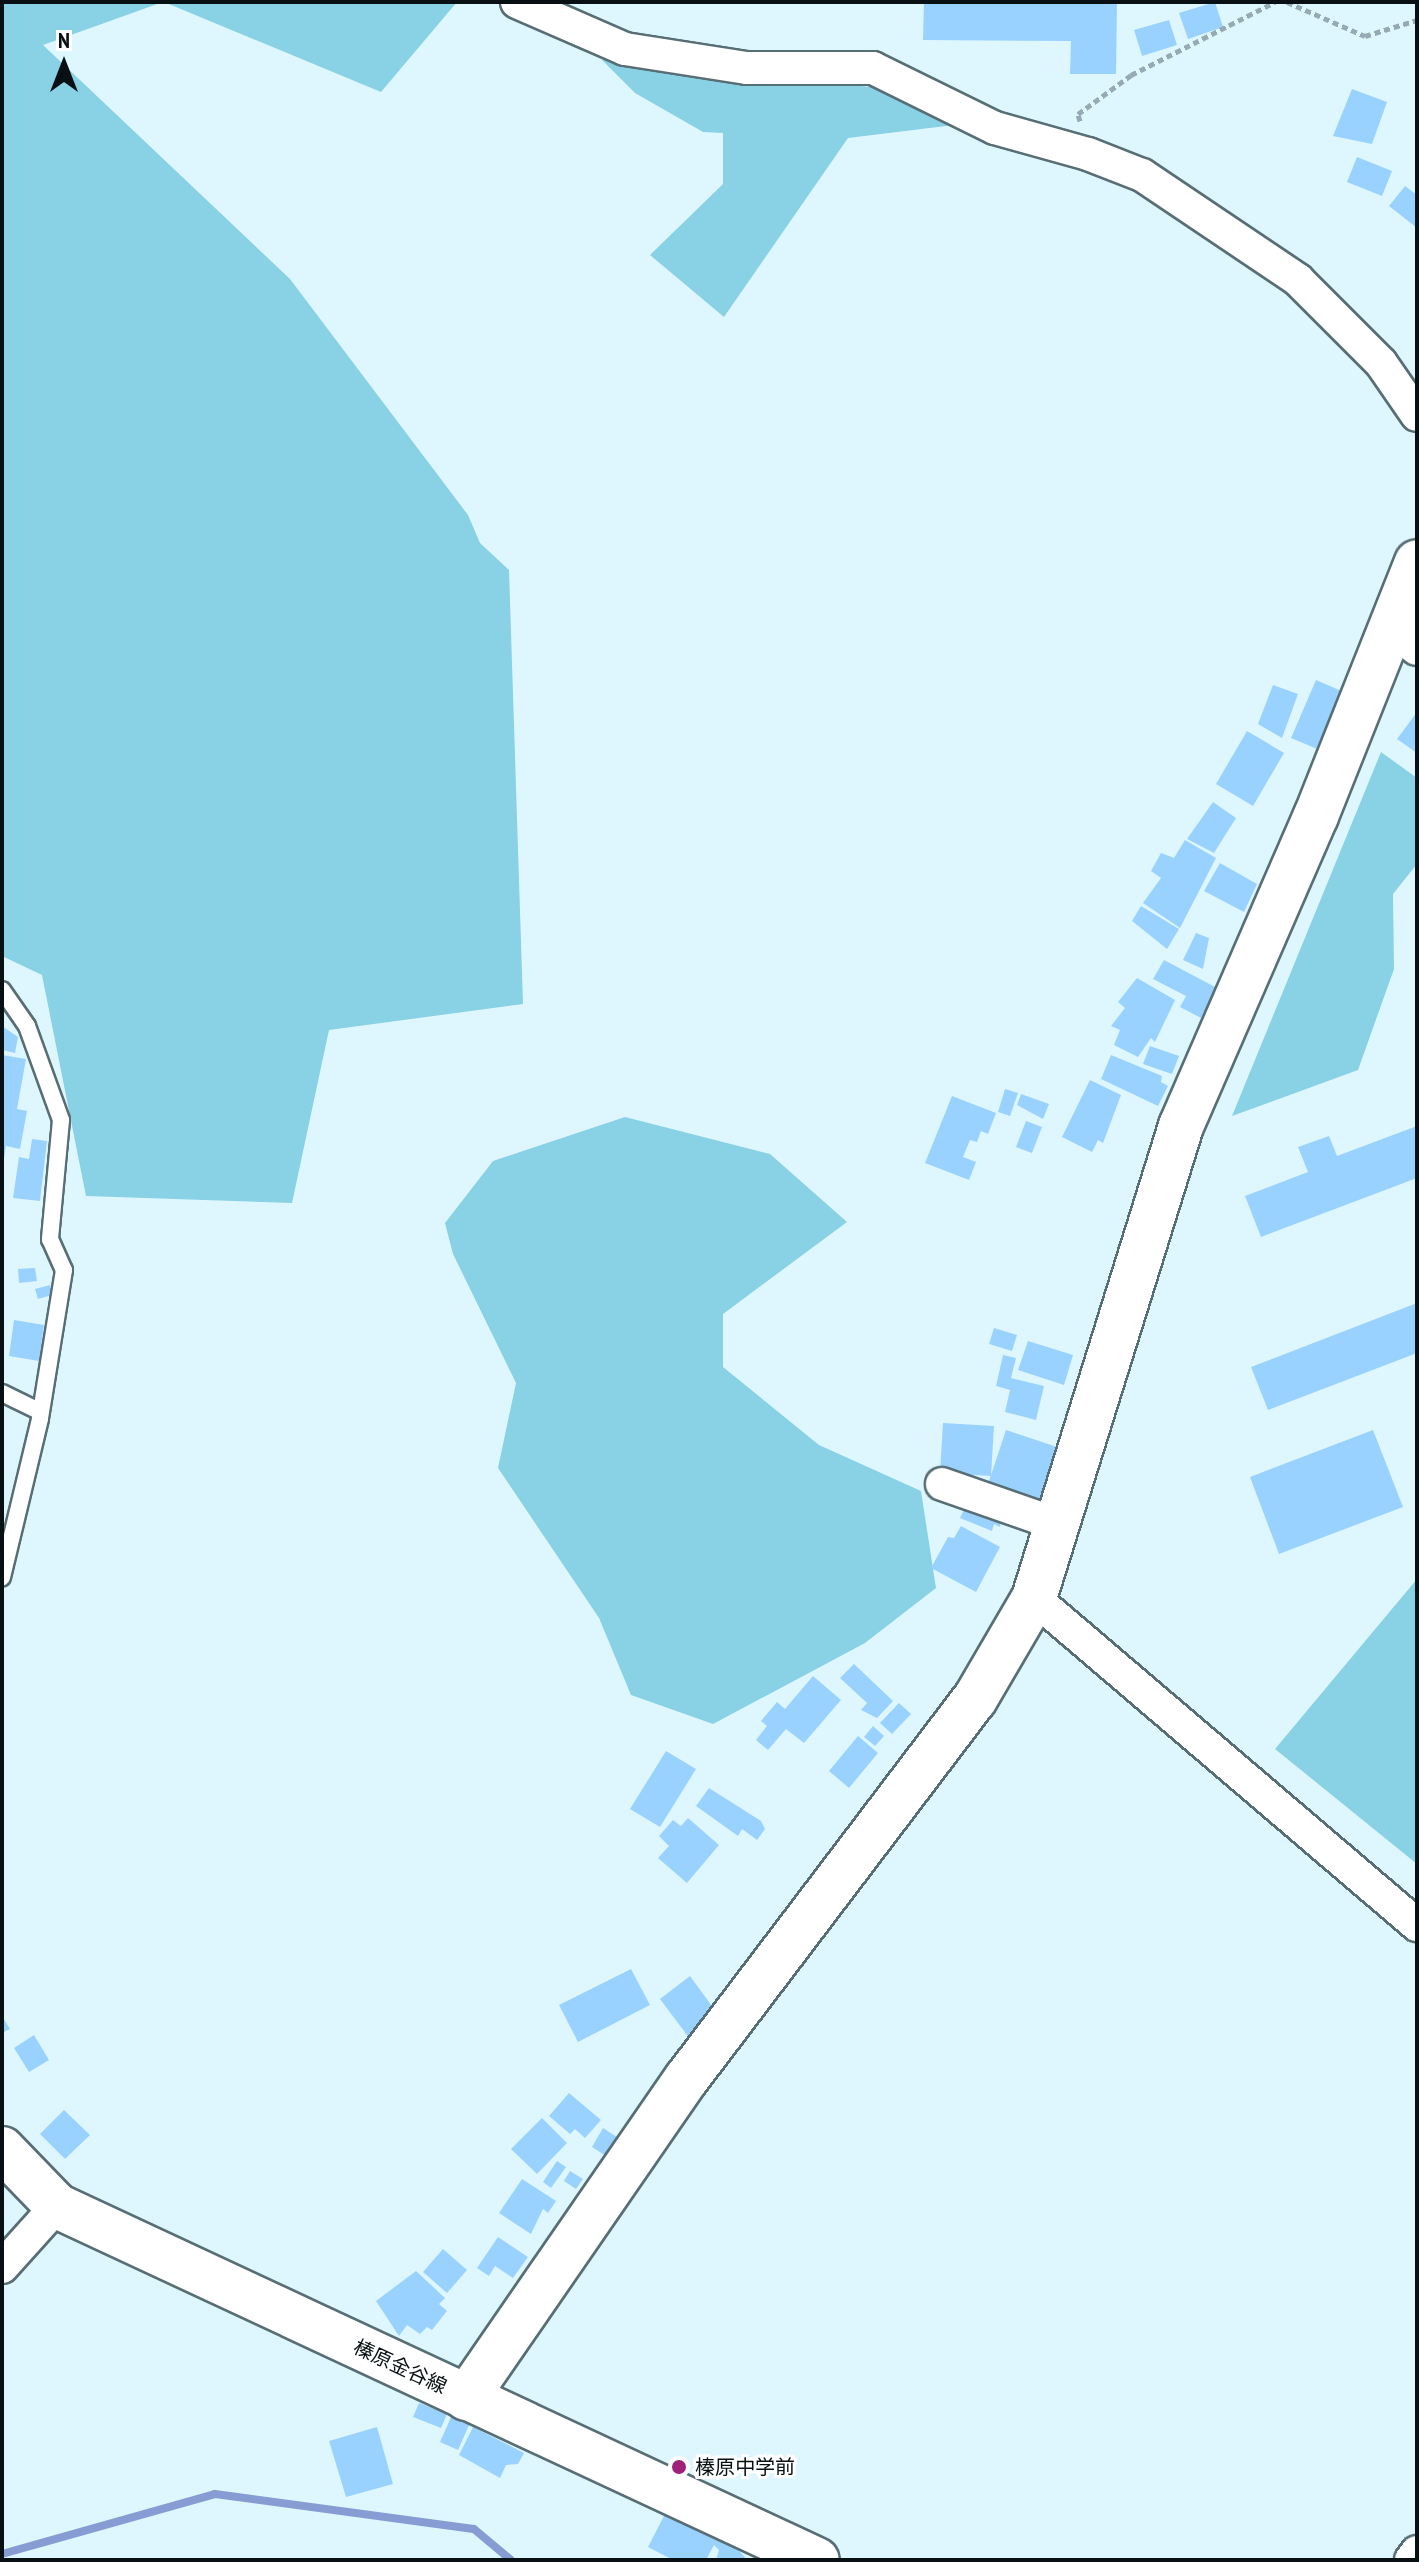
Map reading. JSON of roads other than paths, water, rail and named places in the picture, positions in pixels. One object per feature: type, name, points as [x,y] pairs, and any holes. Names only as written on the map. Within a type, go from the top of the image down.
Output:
[{"type":"street","points":[[517,2],[625,49],[747,68],[873,68],[995,128],[1088,154],[1142,175],[1298,280],[1381,363],[1417,415]]},
{"type":"street","points":[[466,2398],[705,2052],[975,1699],[1034,1598],[1181,1126],[1316,816],[1404,638],[1417,562]]},
{"type":"street","points":[[942,1484],[1057,1524]]},
{"type":"street","points":[[1034,1598],[1417,1925]]},
{"type":"street","name":"榛原金谷線","points":[[2,2149],[57,2206],[799,2557]]},
{"type":"street","points":[[2,2267],[57,2206]]},
{"type":"street","points":[[1411,2560],[1417,2552]]},
{"type":"lane","points":[[2,990],[27,1026],[61,1120],[50,1239],[64,1270],[41,1412],[2,1577]]},
{"type":"lane","points":[[2,1393],[41,1412]]},
{"type":"waterway","points":[[2,2554],[215,2494],[474,2529],[511,2560]]},
{"type":"place","name":"榛原中学前","points":[[679,2467]]}]
